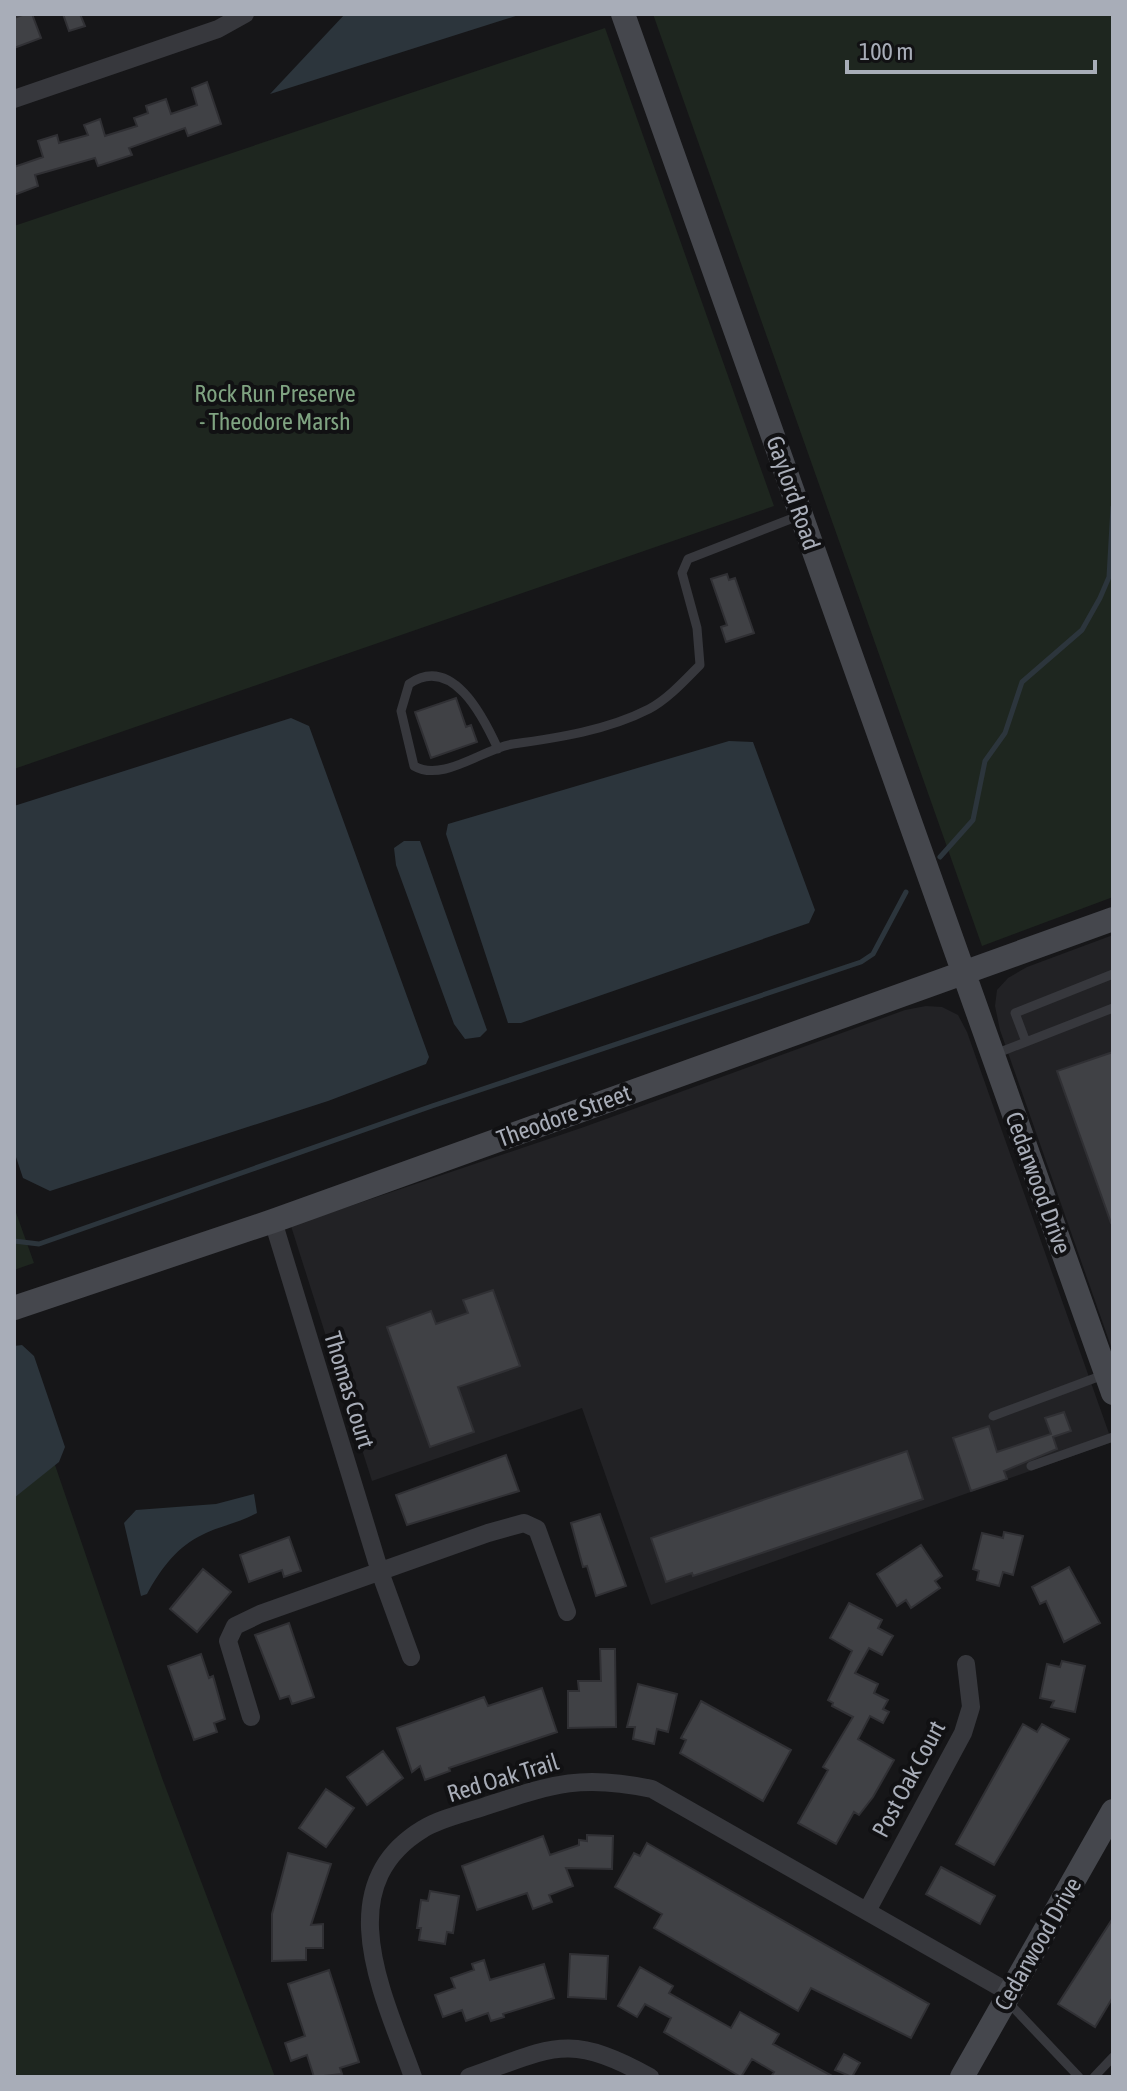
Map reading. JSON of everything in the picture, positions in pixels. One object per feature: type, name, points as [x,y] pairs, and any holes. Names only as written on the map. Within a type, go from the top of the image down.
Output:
[{"type":"street","points":[[14,99],[218,29],[245,14]]},
{"type":"street","name":"Gaylord Road","points":[[623,14],[962,973]]},
{"type":"street","name":"Theodore Street","points":[[14,1308],[273,1221],[1113,919]]},
{"type":"street","name":"Cedarwood Drive","points":[[962,973],[1110,1383]]},
{"type":"street","name":"Thomas Court","points":[[273,1221],[380,1572],[411,1657]]},
{"type":"street","points":[[251,1717],[228,1641],[235,1626],[260,1614],[524,1523],[537,1529],[567,1612]]},
{"type":"street","name":"Post Oak Court","points":[[867,1911],[963,1733],[971,1707],[966,1664]]},
{"type":"street","name":"Red Oak Trail","points":[[413,2077],[370,1953],[368,1922],[373,1894],[385,1866],[403,1844],[424,1828],[554,1783],[590,1779],[652,1789],[867,1911],[1008,1996]]},
{"type":"street","name":"Cedarwood Drive","points":[[962,2077],[1113,1811]]},
{"type":"street","points":[[469,2077],[551,2048],[580,2046],[618,2059],[650,2077]]},
{"type":"lane","points":[[498,749],[465,693],[453,681],[432,675],[419,677],[409,684],[401,711],[414,766],[421,770],[439,769],[498,749],[602,726],[650,709],[700,665],[697,628],[682,573],[684,564],[688,559],[801,515]]},
{"type":"lane","points":[[1026,1042],[1015,1013],[1113,974]]},
{"type":"lane","points":[[991,1055],[1113,1008]]},
{"type":"lane","points":[[993,1416],[1110,1383]]},
{"type":"lane","points":[[1031,1466],[1113,1437]]},
{"type":"lane","points":[[1008,1996],[1079,2077]]},
{"type":"lane","points":[[1094,2077],[1113,2057]]},
{"type":"shaded area","points":[[345,14],[522,14],[270,94]]},
{"type":"shaded area","points":[[291,718],[309,726],[429,1057],[426,1064],[328,1101],[50,1191],[23,1178],[14,1151],[14,806]]},
{"type":"shaded area","points":[[729,741],[753,742],[815,910],[809,923],[521,1023],[508,1023],[446,834],[448,824]]},
{"type":"shaded area","points":[[404,841],[420,841],[487,1030],[480,1037],[465,1039],[454,1024],[396,865],[394,848]]},
{"type":"shaded area","points":[[1113,935],[1113,1352],[1000,1030],[995,1006],[997,990],[1008,978],[1027,967]]},
{"type":"shaded area","points":[[942,1007],[958,1015],[967,1032],[1112,1442],[651,1605],[582,1408],[372,1481],[291,1226],[584,1127],[905,1010]]},
{"type":"shaded area","points":[[22,1345],[34,1356],[65,1447],[59,1462],[14,1498],[14,1346]]},
{"type":"shaded area","points":[[254,1494],[257,1513],[189,1542],[168,1562],[147,1594],[141,1596],[124,1523],[136,1510],[216,1504]]},
{"type":"green space","points":[[653,14],[1113,14],[1113,897],[982,946]]},
{"type":"green space","name":"Rock Run Preserve - Theodore Marsh","points":[[605,28],[774,506],[14,769],[14,226]]},
{"type":"green space","points":[[14,1207],[34,1263],[14,1270]]},
{"type":"green space","points":[[14,1345],[162,1778],[275,2077],[14,2077]]},
{"type":"building","points":[[32,14],[41,38],[14,48],[14,18]]},
{"type":"building","points":[[63,14],[80,14],[85,26],[69,31]]},
{"type":"building","points":[[207,82],[221,124],[188,136],[185,128],[129,148],[132,155],[98,166],[95,158],[35,175],[38,186],[14,195],[14,167],[43,157],[38,141],[57,135],[59,143],[88,135],[84,125],[100,119],[105,136],[137,126],[134,118],[148,113],[146,106],[166,99],[171,114],[197,105],[192,88]]},
{"type":"building","points":[[727,574],[729,580],[735,578],[754,633],[726,642],[721,627],[727,625],[711,579]]},
{"type":"building","points":[[456,698],[466,727],[471,725],[477,742],[431,758],[415,712]]},
{"type":"building","points":[[1113,1052],[1113,1223],[1111,1223],[1057,1071]]},
{"type":"building","points":[[493,1290],[520,1366],[458,1387],[474,1432],[430,1447],[387,1327],[431,1311],[436,1324],[468,1313],[463,1300]]},
{"type":"building","points":[[1064,1412],[1071,1431],[1053,1437],[1057,1449],[1004,1471],[1007,1479],[971,1491],[953,1438],[989,1426],[997,1452],[1051,1434],[1045,1418]]},
{"type":"building","points":[[907,1451],[923,1499],[693,1576],[692,1573],[666,1582],[651,1538]]},
{"type":"building","points":[[506,1455],[519,1491],[407,1525],[396,1495]]},
{"type":"building","points":[[600,1514],[626,1586],[596,1596],[587,1566],[583,1567],[571,1523]]},
{"type":"building","points":[[1004,1532],[1023,1536],[1013,1575],[1003,1572],[999,1586],[977,1580],[979,1571],[973,1569],[982,1533],[1003,1538]]},
{"type":"building","points":[[289,1537],[301,1571],[284,1577],[282,1570],[249,1582],[240,1555]]},
{"type":"building","points":[[921,1545],[942,1576],[935,1581],[940,1588],[911,1608],[906,1600],[897,1606],[877,1574]]},
{"type":"building","points":[[1069,1567],[1100,1623],[1064,1642],[1046,1601],[1040,1604],[1032,1587]]},
{"type":"building","points":[[203,1569],[231,1592],[197,1632],[170,1609]]},
{"type":"building","points":[[849,1603],[882,1620],[878,1628],[893,1636],[882,1655],[869,1648],[855,1673],[878,1684],[874,1693],[888,1700],[883,1709],[889,1712],[883,1723],[870,1716],[858,1739],[894,1760],[873,1797],[859,1815],[854,1812],[836,1844],[798,1823],[828,1770],[823,1767],[853,1717],[832,1706],[833,1703],[828,1700],[852,1651],[830,1638]]},
{"type":"building","points":[[289,1623],[314,1697],[292,1704],[289,1696],[280,1699],[255,1635]]},
{"type":"building","points":[[600,1649],[615,1649],[616,1727],[568,1728],[568,1691],[579,1691],[578,1681],[601,1681]]},
{"type":"building","points":[[201,1654],[209,1678],[213,1676],[225,1719],[214,1723],[217,1732],[194,1740],[168,1666]]},
{"type":"building","points":[[1062,1661],[1085,1666],[1075,1712],[1051,1707],[1054,1701],[1040,1698],[1047,1664],[1060,1667]]},
{"type":"building","points":[[638,1684],[677,1694],[668,1732],[657,1729],[654,1744],[633,1739],[635,1727],[627,1727]]},
{"type":"building","points":[[542,1688],[557,1732],[449,1768],[450,1771],[425,1780],[420,1766],[412,1772],[397,1728],[484,1697],[488,1706]]},
{"type":"building","points":[[701,1701],[791,1750],[763,1801],[680,1753],[686,1740],[681,1738]]},
{"type":"building","points":[[1023,1724],[1037,1732],[1042,1724],[1069,1739],[994,1865],[956,1844]]},
{"type":"building","points":[[383,1751],[403,1778],[367,1805],[347,1777]]},
{"type":"building","points":[[326,1789],[354,1808],[326,1847],[299,1828]]},
{"type":"building","points":[[587,1835],[613,1836],[612,1869],[566,1868],[573,1886],[549,1895],[552,1902],[533,1909],[527,1893],[477,1910],[462,1866],[543,1836],[550,1855],[579,1845],[579,1840],[587,1841]]},
{"type":"building","points":[[647,1843],[929,2004],[911,2038],[811,1988],[798,2011],[654,1928],[662,1914],[615,1887],[634,1853],[640,1856]]},
{"type":"building","points":[[288,1853],[331,1864],[311,1925],[323,1924],[323,1948],[306,1948],[306,1960],[272,1961],[272,1914]]},
{"type":"building","points":[[941,1867],[995,1896],[980,1924],[926,1894]]},
{"type":"building","points":[[430,1891],[459,1896],[453,1933],[447,1932],[445,1944],[419,1940],[421,1928],[417,1928],[421,1900],[428,1901]]},
{"type":"building","points":[[1113,1918],[1113,1997],[1095,2027],[1058,2004]]},
{"type":"building","points":[[570,1954],[608,1956],[606,1999],[568,1997]]},
{"type":"building","points":[[484,1960],[490,1980],[544,1964],[554,1998],[503,2014],[504,2017],[491,2021],[488,2013],[466,2021],[462,2010],[443,2017],[435,1995],[455,1988],[451,1978],[474,1970],[472,1964]]},
{"type":"building","points":[[640,1967],[673,1986],[669,1993],[731,2028],[740,2012],[779,2034],[773,2044],[834,2077],[771,2077],[774,2072],[752,2059],[741,2077],[664,2032],[671,2018],[645,2004],[637,2017],[618,2006]]},
{"type":"building","points":[[329,1970],[359,2062],[340,2068],[342,2074],[314,2077],[307,2055],[291,2061],[285,2043],[305,2036],[288,1984]]},
{"type":"building","points":[[844,2054],[860,2063],[852,2077],[835,2070]]},
{"type":"waterway","points":[[940,857],[973,820],[985,761],[1005,733],[1022,682],[1082,630],[1100,598],[1109,577],[1113,507]]},
{"type":"waterway","points":[[14,1241],[39,1244],[432,1106],[861,962],[873,954],[906,892]]}]
